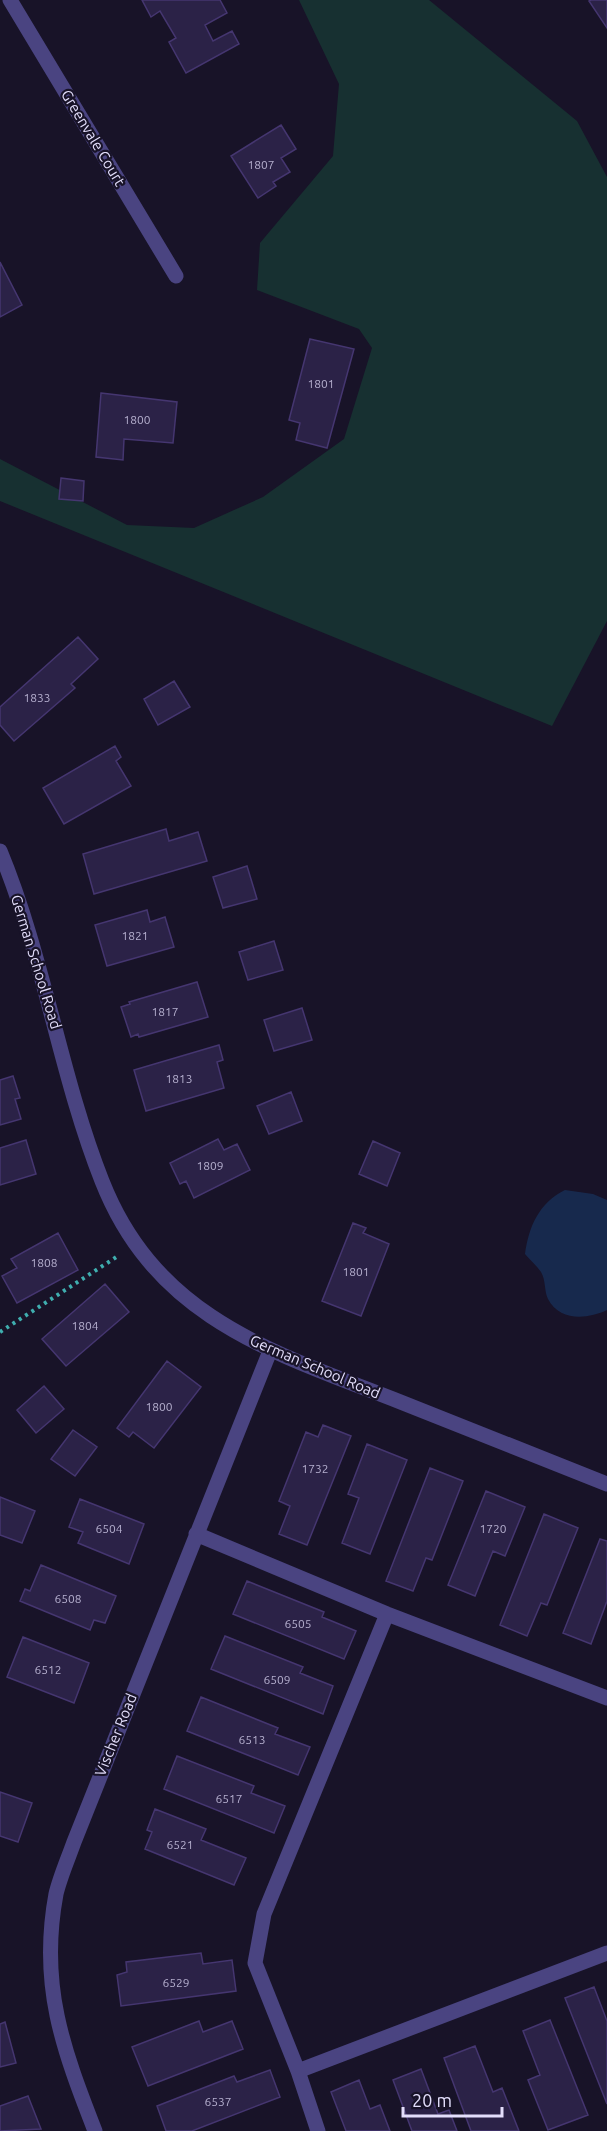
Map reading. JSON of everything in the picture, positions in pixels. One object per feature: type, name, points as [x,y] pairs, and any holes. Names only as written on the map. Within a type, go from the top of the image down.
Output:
[{"type":"street","name":"Greenvale Court","points":[[10,0],[176,276]]},
{"type":"street","name":"German School Road","points":[[0,852],[19,902],[102,1181],[137,1244],[173,1288],[216,1321],[270,1351],[607,1484]]},
{"type":"street","name":"Vischer Road","points":[[95,2131],[67,2057],[53,2004],[50,1948],[57,1893],[74,1842],[270,1351]]},
{"type":"street","points":[[196,1534],[387,1614],[607,1698]]},
{"type":"street","points":[[318,2131],[298,2071],[255,1964],[262,1924],[387,1614]]},
{"type":"street","points":[[298,2071],[607,1953]]},
{"type":"path","points":[[0,1332],[137,1244]]},
{"type":"green space","points":[[299,0],[429,0],[577,121],[607,177],[607,621],[552,726],[0,501],[0,459],[127,525],[194,528],[263,497],[344,439],[372,348],[359,329],[257,290],[260,243],[333,156],[339,84]]},
{"type":"water","points":[[565,1190],[593,1194],[607,1200],[607,1310],[583,1317],[567,1315],[553,1306],[548,1299],[541,1272],[525,1254],[529,1234],[537,1216],[548,1202]]},
{"type":"building","points":[[142,0],[220,0],[227,13],[205,25],[213,41],[232,31],[239,44],[186,73],[169,42],[176,38],[160,11],[151,17]]},
{"type":"building","points":[[607,0],[607,28],[589,1]]},
{"type":"building","points":[[281,125],[296,149],[281,158],[290,172],[273,182],[276,186],[258,198],[231,156]]},
{"type":"building","points":[[0,262],[22,305],[0,317]]},
{"type":"building","points":[[310,339],[354,349],[327,448],[296,440],[300,423],[289,420]]},
{"type":"building","points":[[101,393],[177,402],[173,443],[124,439],[123,460],[96,457]]},
{"type":"building","points":[[61,478],[84,481],[83,501],[59,499]]},
{"type":"building","points":[[78,637],[98,659],[71,684],[75,688],[14,741],[0,725],[0,707]]},
{"type":"building","points":[[174,681],[190,707],[158,725],[144,699]]},
{"type":"building","points":[[115,746],[121,757],[116,761],[131,786],[64,824],[43,788]]},
{"type":"building","points":[[166,829],[169,841],[198,832],[207,861],[94,894],[83,854]]},
{"type":"building","points":[[247,866],[257,899],[223,908],[213,877]]},
{"type":"building","points":[[147,910],[150,922],[165,917],[174,947],[107,966],[95,925]]},
{"type":"building","points":[[274,941],[283,970],[248,980],[239,952]]},
{"type":"building","points":[[197,982],[208,1017],[139,1037],[138,1034],[131,1037],[121,1007],[130,1004],[129,1002]]},
{"type":"building","points":[[302,1008],[312,1040],[274,1051],[264,1020]]},
{"type":"building","points":[[219,1045],[223,1060],[217,1062],[224,1088],[146,1111],[134,1070]]},
{"type":"building","points":[[13,1076],[20,1098],[15,1099],[21,1119],[0,1125],[0,1080]]},
{"type":"building","points":[[291,1092],[302,1121],[269,1134],[257,1106]]},
{"type":"building","points":[[218,1139],[224,1150],[237,1144],[250,1170],[194,1198],[186,1181],[180,1184],[170,1163]]},
{"type":"building","points":[[26,1140],[36,1174],[0,1185],[0,1148]]},
{"type":"building","points":[[373,1141],[400,1153],[387,1186],[359,1174]]},
{"type":"building","points":[[353,1223],[366,1228],[363,1233],[389,1244],[361,1316],[322,1301]]},
{"type":"building","points":[[58,1233],[78,1270],[17,1303],[2,1276],[17,1268],[11,1259]]},
{"type":"building","points":[[105,1284],[129,1312],[66,1366],[42,1339]]},
{"type":"building","points":[[167,1361],[201,1387],[154,1448],[133,1432],[129,1437],[117,1428]]},
{"type":"building","points":[[44,1386],[64,1409],[36,1433],[17,1410]]},
{"type":"building","points":[[323,1425],[351,1436],[307,1545],[279,1534],[290,1506],[279,1501],[306,1432],[318,1437]]},
{"type":"building","points":[[73,1430],[97,1447],[75,1476],[51,1459]]},
{"type":"building","points":[[367,1444],[407,1460],[370,1554],[342,1543],[359,1498],[348,1494]]},
{"type":"building","points":[[430,1468],[463,1481],[432,1560],[426,1558],[413,1591],[386,1581]]},
{"type":"building","points":[[486,1491],[525,1507],[505,1556],[493,1551],[475,1596],[448,1585]]},
{"type":"building","points":[[0,1497],[35,1511],[22,1543],[0,1535]]},
{"type":"building","points":[[80,1499],[144,1524],[129,1564],[78,1543],[83,1532],[69,1527]]},
{"type":"building","points":[[544,1514],[578,1528],[547,1605],[541,1603],[527,1636],[500,1625]]},
{"type":"building","points":[[600,1539],[607,1541],[607,1601],[591,1644],[563,1633]]},
{"type":"building","points":[[41,1565],[116,1596],[105,1623],[94,1620],[90,1630],[20,1601],[25,1589],[30,1591]]},
{"type":"building","points":[[247,1581],[324,1612],[322,1617],[356,1631],[344,1659],[233,1614]]},
{"type":"building","points":[[225,1636],[303,1667],[300,1673],[333,1686],[323,1714],[211,1669]]},
{"type":"building","points":[[23,1637],[89,1663],[74,1703],[7,1677]]},
{"type":"building","points":[[201,1697],[278,1728],[275,1734],[310,1747],[298,1775],[187,1731]]},
{"type":"building","points":[[177,1756],[254,1786],[251,1793],[285,1806],[274,1833],[164,1789]]},
{"type":"building","points":[[0,1792],[32,1803],[18,1842],[0,1836]]},
{"type":"building","points":[[155,1809],[206,1829],[201,1840],[246,1858],[234,1885],[145,1849],[152,1832],[147,1830]]},
{"type":"building","points":[[201,1953],[203,1964],[232,1960],[236,1991],[121,2006],[117,1975],[127,1972],[126,1962]]},
{"type":"building","points":[[594,1987],[607,2021],[607,2104],[565,1998]]},
{"type":"building","points":[[550,2020],[588,2115],[548,2130],[528,2080],[540,2075],[523,2031]]},
{"type":"building","points":[[199,2021],[203,2032],[232,2021],[243,2049],[148,2086],[132,2047]]},
{"type":"building","points":[[5,2022],[16,2063],[0,2067],[0,2024]]},
{"type":"building","points":[[475,2046],[493,2092],[502,2088],[519,2131],[471,2131],[444,2058]]},
{"type":"building","points":[[421,2069],[438,2114],[449,2110],[457,2131],[412,2131],[393,2080]]},
{"type":"building","points":[[270,2070],[280,2097],[192,2131],[166,2131],[157,2106],[234,2076],[237,2082]]},
{"type":"building","points":[[359,2080],[370,2109],[380,2105],[390,2131],[346,2131],[331,2092]]},
{"type":"building","points":[[28,2096],[41,2129],[0,2131],[0,2106]]}]
